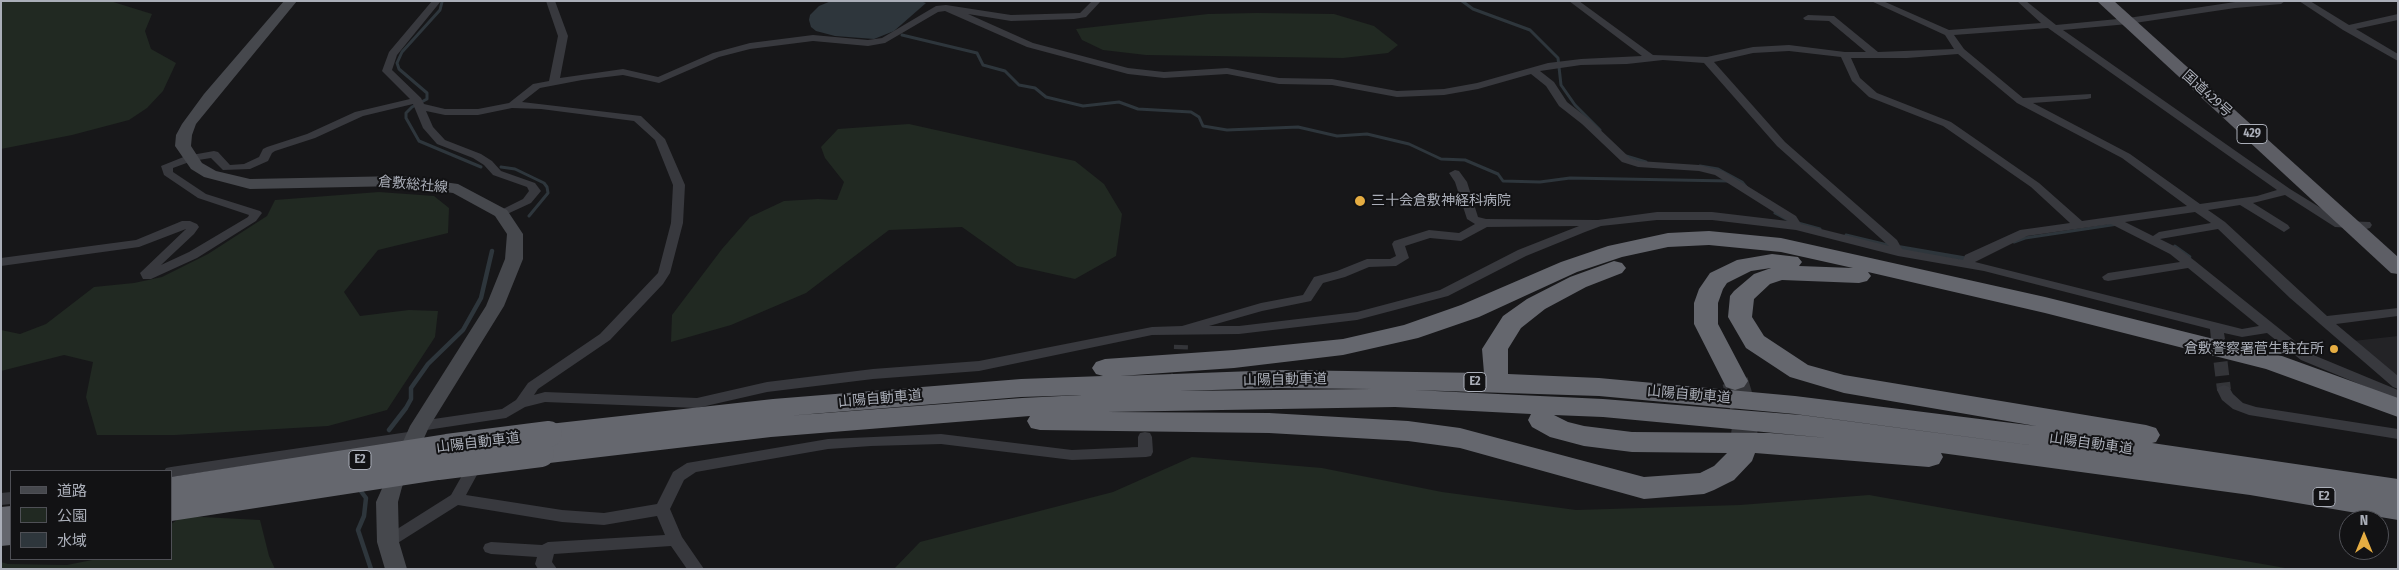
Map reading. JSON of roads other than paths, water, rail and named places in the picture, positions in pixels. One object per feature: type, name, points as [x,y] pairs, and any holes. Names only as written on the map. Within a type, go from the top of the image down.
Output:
[{"type":"highway","name":"国道429号","points":[[2105,1],[2132,21],[2358,225],[2398,268]]},
{"type":"highway","name":"国道429号","points":[[2116,1],[2132,21]]},
{"type":"highway","name":"国道429号","points":[[2358,225],[2398,254]]},
{"type":"highway","points":[[666,429],[863,391],[1059,371],[1234,359],[1343,347],[1409,332],[1470,311],[1569,267],[1616,252],[1668,240],[1709,238],[1781,245],[2045,305],[2273,362],[2398,408]]},
{"type":"highway","points":[[1496,372],[1495,349],[1502,335],[1512,322],[1536,304],[1578,282],[1653,255],[1740,242]]},
{"type":"highway","points":[[1735,381],[1706,324],[1706,303],[1718,278],[1745,265],[1772,261],[1829,267],[2046,322],[2277,375],[2398,415]]},
{"type":"highway","points":[[1859,276],[1781,273],[1762,279],[1742,296],[1740,318],[1755,342],[1775,356],[1799,371],[1844,384],[2398,478]]},
{"type":"highway","name":"山陽自動車道","points":[[172,490],[427,450],[545,444],[894,397],[1146,382],[1299,379],[1494,382],[1609,388],[1795,405],[2047,437],[2398,490]]},
{"type":"highway","name":"山陽自動車道","points":[[666,429],[864,419],[1022,407],[1164,400],[1404,399],[1603,408],[1792,424],[2250,484],[2398,509]]},
{"type":"highway","points":[[1541,420],[1560,430],[1584,436],[1632,442],[1770,443],[2250,484]]},
{"type":"highway","points":[[666,429],[1015,421],[1269,423],[1370,427],[1460,438],[1583,473],[1644,488],[1704,483],[1724,473],[1742,454]]},
{"type":"highway","name":"山陽自動車道","points":[[172,508],[438,467],[545,444]]},
{"type":"main road","points":[[190,158],[184,146],[184,135],[189,124],[209,97],[291,1]]},
{"type":"main road","name":"倉敷総社線","points":[[190,158],[196,166],[210,174],[250,184],[282,185],[369,181],[431,184],[458,189],[500,212],[515,234],[514,259],[495,306],[418,431],[392,487],[387,502],[388,542],[396,569]]},
{"type":"street","points":[[437,1],[392,54],[387,71],[418,104],[428,128],[441,142],[477,156],[488,162],[497,173],[531,186],[535,191],[527,201],[500,212]]},
{"type":"street","points":[[550,1],[563,36],[554,82]]},
{"type":"street","points":[[512,105],[537,86],[623,72],[659,80],[688,66],[736,48],[825,38],[875,42],[894,36],[936,9],[949,5],[996,17],[1074,16],[1084,15],[1097,1]]},
{"type":"street","points":[[1573,1],[1650,58]]},
{"type":"street","points":[[1875,1],[1948,33],[2132,21],[2235,5],[2282,1]]},
{"type":"street","points":[[2021,1],[2053,26],[2286,191],[2339,224],[2358,225]]},
{"type":"street","points":[[2302,1],[2398,58]]},
{"type":"street","points":[[949,5],[1030,45],[1078,59],[1151,74],[1177,75],[1228,71],[1279,82],[1332,82],[1397,94],[1433,94],[1478,86],[1559,64],[1650,58],[1707,60],[1753,50],[1788,48],[1845,55],[1960,51]]},
{"type":"street","points":[[2346,28],[2398,17]]},
{"type":"street","points":[[1808,18],[1831,18],[1876,55]]},
{"type":"street","points":[[1948,33],[1960,51],[2021,101],[2126,156],[2221,225],[2324,321],[2398,384]]},
{"type":"street","points":[[1845,55],[1856,79],[1873,95],[1947,124],[2035,185],[2080,226]]},
{"type":"street","points":[[1707,60],[1781,144],[1897,249]]},
{"type":"street","points":[[1532,70],[1552,87],[1563,104],[1586,122],[1626,160],[1648,166],[1709,170],[1729,178],[1749,190],[1795,223]]},
{"type":"street","points":[[2021,101],[2087,96]]},
{"type":"street","points":[[1,262],[139,243],[182,225],[193,227],[146,273],[147,276],[192,255],[255,216],[254,212],[202,196],[168,173],[167,166],[190,158],[214,154],[227,168],[246,167],[264,159],[267,151],[271,149],[311,136],[359,114],[418,104],[445,112],[478,112],[512,105],[619,114],[637,118],[660,139],[665,154],[676,175],[678,185],[677,223],[664,273],[659,281],[605,337],[533,386],[521,404]]},
{"type":"street","points":[[1454,173],[1461,182],[1473,219],[1485,223],[1579,221],[1599,223],[1657,216],[1712,216],[1795,223],[1897,249],[1968,261],[2217,333],[2242,333],[2270,328]]},
{"type":"street","points":[[1968,261],[2024,233],[2116,223],[2242,201],[2286,191]]},
{"type":"street","points":[[2242,201],[2284,228]]},
{"type":"street","points":[[1179,339],[1192,325],[1307,298],[1318,280],[1341,274],[1367,263],[1392,263],[1403,258],[1398,244],[1429,234],[1461,237],[1485,223]]},
{"type":"street","points":[[172,472],[418,431],[506,413],[521,404],[546,397],[697,402],[767,387],[873,374],[979,366],[1152,331],[1179,339],[1357,316],[1444,293],[1522,253],[1599,223]]},
{"type":"street","points":[[2116,223],[2168,247],[2306,357],[2398,395]]},
{"type":"street","points":[[2159,236],[2221,225]]},
{"type":"street","points":[[2108,277],[2190,264]]},
{"type":"street","points":[[2324,321],[2398,312]]},
{"type":"street","points":[[2224,390],[2227,397],[2238,406],[2254,412],[2398,434]]},
{"type":"street","points":[[388,542],[456,499],[506,413]]},
{"type":"street","points":[[696,569],[675,540],[662,509],[678,476],[692,467],[828,444],[941,439],[1072,455],[1146,452],[1146,437]]},
{"type":"street","points":[[456,499],[562,516],[604,519],[662,509]]},
{"type":"street","points":[[549,569],[543,564],[548,548],[675,540]]},
{"type":"street","points":[[491,548],[547,552]]},
{"type":"water","points":[[831,1],[920,1],[926,3],[894,31],[874,39],[835,36],[816,31],[811,27],[810,15],[819,6]]},
{"type":"waterway","points":[[1462,1],[1473,9],[1530,30],[1558,58],[1561,85],[1575,105],[1600,130]]},
{"type":"waterway","points":[[442,2],[440,10],[402,52],[397,63],[399,69],[427,93],[427,99],[412,107],[406,113],[406,118],[419,141],[481,167]]},
{"type":"waterway","points":[[902,35],[977,53],[983,65],[1005,71],[1019,85],[1035,88],[1046,97],[1083,106],[1119,102],[1138,109],[1191,112],[1199,117],[1203,126],[1227,130],[1298,127],[1337,136],[1367,134],[1409,144],[1441,159],[1465,160],[1498,174],[1503,181],[1540,182],[1570,178],[1729,181]]},
{"type":"waterway","points":[[1626,156],[1646,162]]},
{"type":"waterway","points":[[1700,166],[1718,169],[1742,182],[1748,189]]},
{"type":"waterway","points":[[501,167],[515,169],[544,183],[547,187],[548,193],[529,216]]},
{"type":"waterway","points":[[1775,213],[1788,220]]},
{"type":"waterway","points":[[1798,223],[1820,229]]},
{"type":"waterway","points":[[2014,242],[2025,238],[2118,224]]},
{"type":"waterway","points":[[1846,235],[1894,246]]},
{"type":"waterway","points":[[1894,246],[1967,259]]},
{"type":"waterway","points":[[2175,247],[2189,257]]},
{"type":"waterway","points":[[389,430],[406,408],[411,399],[411,388],[428,364],[463,330],[481,298],[492,251]]},
{"type":"waterway","points":[[360,490],[366,498],[364,516],[358,530],[371,569]]},
{"type":"tunnel","points":[[2218,341],[2224,390]]},
{"type":"tunnel","points":[[1171,389],[1180,373],[1181,345]]},
{"type":"tunnel","points":[[1735,381],[1746,417],[1742,454]]},
{"type":"place","name":"三十会倉敷神経科病院","points":[[1360,201]]},
{"type":"place","name":"倉敷警察署菅生駐在所","points":[[2334,349]]}]
